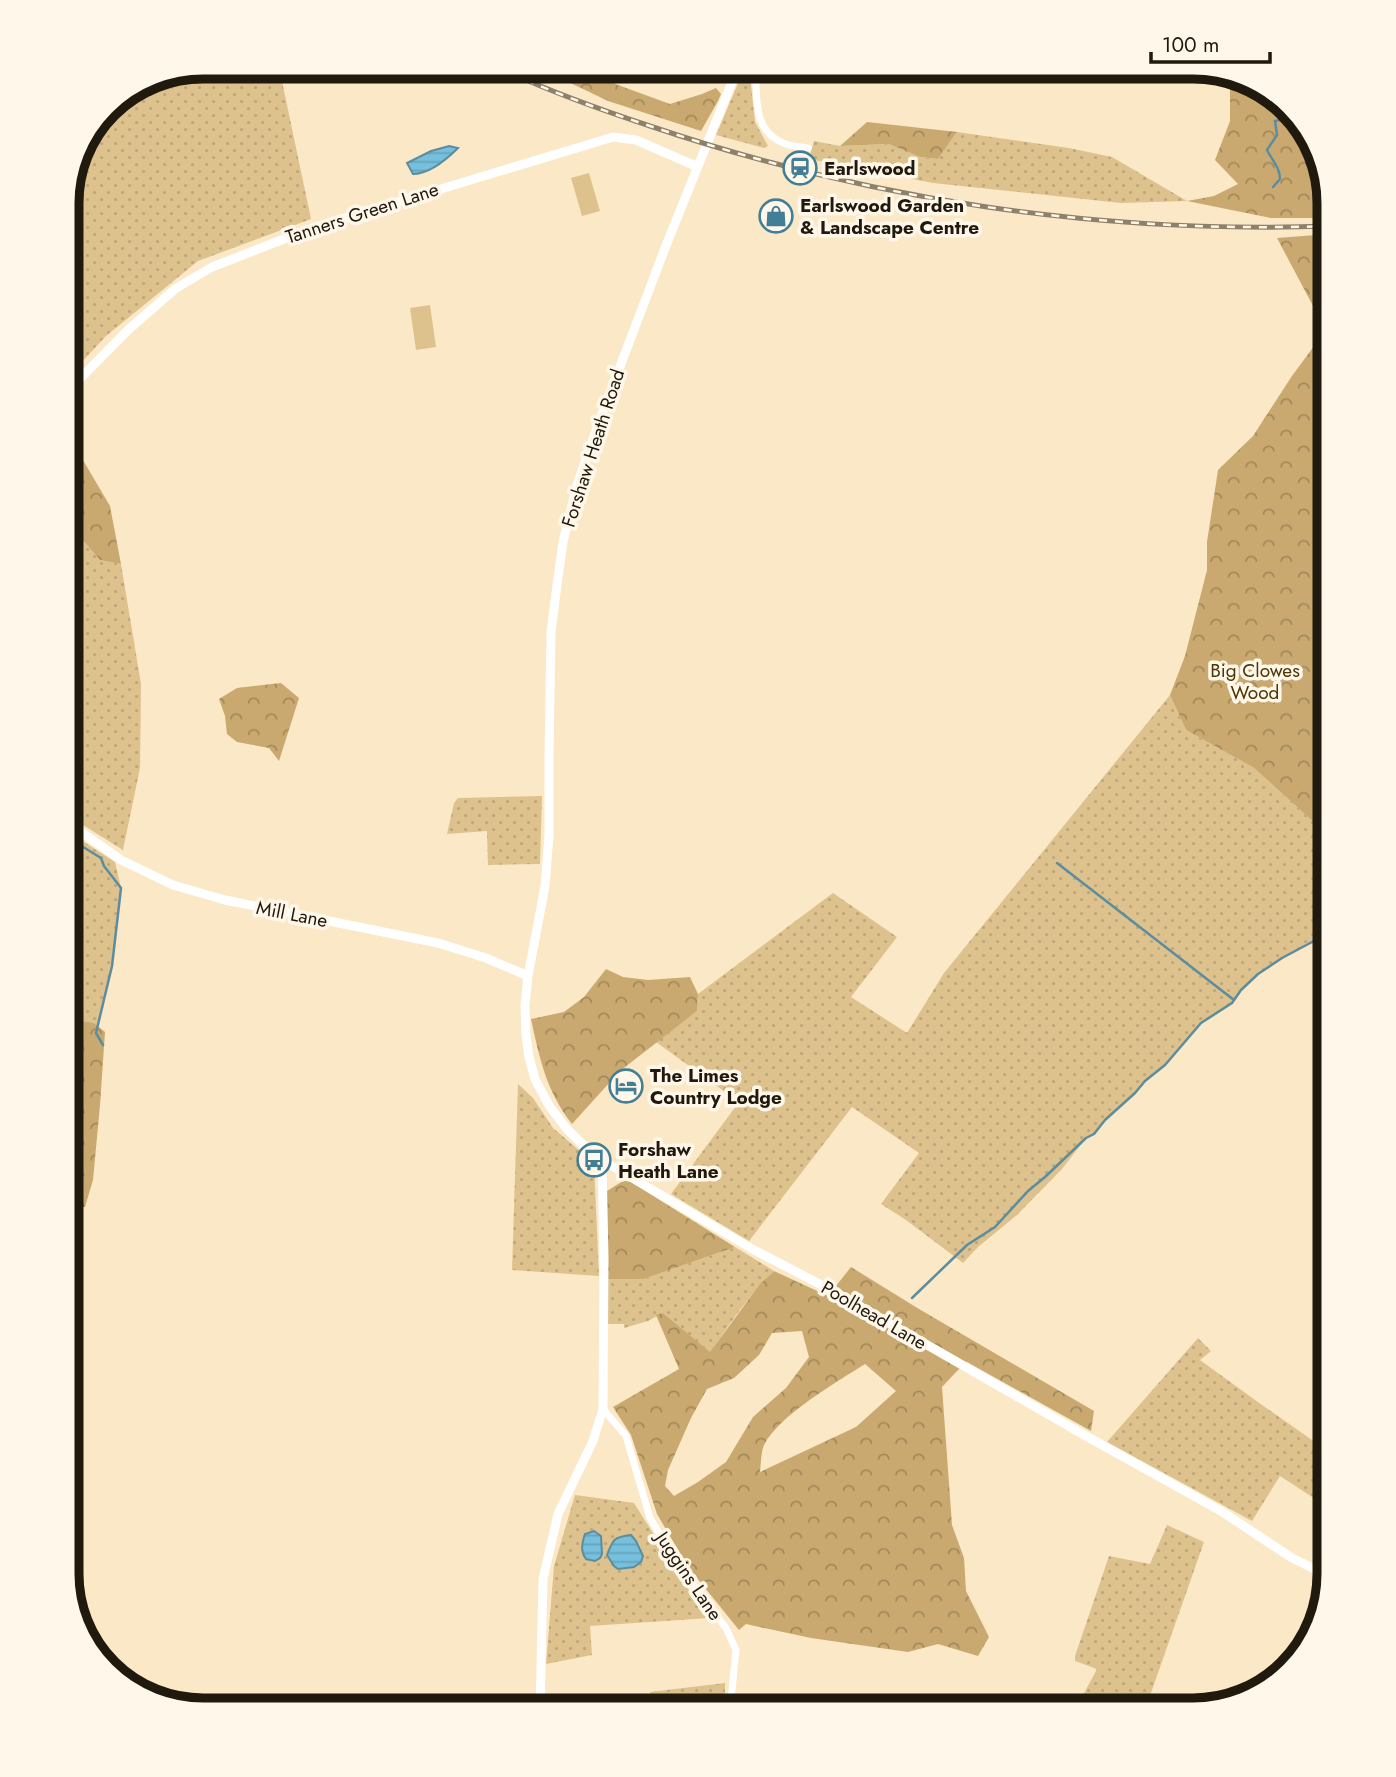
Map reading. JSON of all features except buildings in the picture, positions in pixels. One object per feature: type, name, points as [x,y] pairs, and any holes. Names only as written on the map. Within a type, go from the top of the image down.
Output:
[{"type":"street","name":"Forshaw Heath Road","points":[[528,976],[547,864],[550,825],[551,632],[563,542],[577,485],[600,419],[733,79]]},
{"type":"street","points":[[756,79],[757,110],[763,130],[781,143],[808,148]]},
{"type":"street","name":"Tanners Green Lane","points":[[79,381],[128,330],[175,289],[212,267],[315,227],[613,137],[636,140],[698,167]]},
{"type":"street","name":"Mill Lane","points":[[79,830],[121,860],[173,885],[237,903],[438,943],[486,958],[528,976]]},
{"type":"street","name":"Poolhead Lane","points":[[528,976],[526,1036],[528,1057],[535,1079],[550,1107],[567,1129],[602,1160],[754,1250],[833,1291],[1221,1511],[1292,1558],[1317,1570]]},
{"type":"street","points":[[540,1698],[543,1579],[558,1514],[593,1441],[603,1409],[602,1160]]},
{"type":"street","name":"Juggins Lane","points":[[603,1409],[626,1436],[650,1518],[682,1571],[726,1629],[736,1650],[731,1698]]},
{"type":"shaded area","points":[[203,79],[282,79],[311,219],[198,261],[106,336],[79,365],[79,194],[88,155],[104,127],[127,104],[163,85]]},
{"type":"shaded area","points":[[740,79],[750,79],[755,122],[768,146],[764,148],[716,135]]},
{"type":"shaded area","points":[[957,132],[1112,157],[1187,201],[1121,203],[933,183],[809,159],[814,141],[840,146],[890,144],[920,157],[938,159]]},
{"type":"shaded area","points":[[589,173],[600,211],[582,216],[571,178]]},
{"type":"shaded area","points":[[430,305],[436,347],[416,350],[410,308]]},
{"type":"shaded area","points":[[79,536],[100,560],[121,564],[141,684],[140,768],[123,850],[79,822]]},
{"type":"shaded area","points":[[1170,695],[1186,730],[1254,768],[1317,825],[1317,940],[1253,977],[1232,1003],[1201,1023],[1165,1065],[1145,1081],[1094,1134],[1086,1138],[1062,1169],[1017,1215],[963,1263],[881,1204],[919,1153],[852,1107],[749,1241],[671,1194],[739,1102],[656,1042],[697,1011],[698,994],[833,893],[897,937],[851,997],[907,1033],[944,973]]},
{"type":"shaded area","points":[[542,796],[540,864],[488,865],[487,831],[447,834],[454,803],[458,798]]},
{"type":"shaded area","points":[[79,839],[115,862],[121,888],[112,966],[98,1027],[94,1023],[79,1020]]},
{"type":"shaded area","points":[[518,1084],[533,1098],[553,1128],[594,1163],[599,1276],[512,1270]]},
{"type":"shaded area","points":[[735,1247],[774,1271],[740,1310],[710,1353],[663,1313],[624,1328],[624,1324],[608,1324],[607,1279],[644,1279]]},
{"type":"shaded area","points":[[1198,1338],[1211,1351],[1200,1360],[1317,1444],[1317,1500],[1280,1476],[1252,1521],[1107,1442]]},
{"type":"shaded area","points":[[575,1495],[634,1503],[709,1618],[590,1626],[592,1655],[546,1664],[554,1566]]},
{"type":"shaded area","points":[[1167,1525],[1204,1542],[1149,1698],[1081,1698],[1097,1669],[1075,1661],[1075,1656],[1109,1556],[1150,1564]]},
{"type":"shaded area","points":[[725,1683],[725,1698],[651,1698],[650,1692]]},
{"type":"green space","points":[[562,79],[605,79],[670,104],[716,88],[721,94],[701,131],[608,101]]},
{"type":"green space","points":[[1230,84],[1269,104],[1292,127],[1311,163],[1316,186],[1317,218],[1271,218],[1187,201],[1214,196],[1238,184],[1215,160],[1230,121]]},
{"type":"green space","points":[[867,122],[957,132],[938,159],[920,157],[889,144],[840,146]]},
{"type":"green space","name":"Big Clowes Wood","points":[[1317,235],[1317,313],[1277,238]]},
{"type":"green space","name":"Big Clowes Wood","points":[[1317,335],[1317,825],[1254,768],[1186,730],[1170,695],[1185,656],[1207,570],[1207,542],[1218,470],[1253,436],[1314,346]]},
{"type":"green space","points":[[79,453],[110,506],[121,564],[100,560],[80,537]]},
{"type":"green space","points":[[281,683],[299,698],[279,761],[269,748],[237,742],[227,734],[219,699],[237,688]]},
{"type":"green space","points":[[606,969],[623,977],[648,980],[690,977],[698,994],[697,1011],[620,1071],[572,1124],[550,1087],[531,1019],[564,1012],[584,997]]},
{"type":"green space","points":[[79,1020],[94,1023],[105,1032],[93,1180],[85,1207],[79,1207]]},
{"type":"green space","points":[[626,1179],[735,1247],[644,1279],[607,1279],[607,1191]]},
{"type":"green space","points":[[851,1267],[1094,1411],[1091,1431],[967,1362],[942,1387],[952,1525],[964,1558],[966,1591],[989,1637],[978,1656],[938,1644],[908,1652],[811,1638],[746,1624],[739,1630],[688,1567],[657,1514],[631,1435],[613,1407],[679,1369],[656,1315],[663,1313],[710,1352],[760,1284],[774,1271],[828,1296]],"holes":[[[802,1331],[809,1357],[786,1388],[753,1417],[726,1462],[674,1496],[665,1486],[668,1470],[707,1389],[734,1378],[759,1355],[772,1333]],[[865,1364],[896,1391],[856,1427],[760,1472],[764,1445],[782,1422]]]},
{"type":"water","points":[[449,146],[458,148],[432,169],[413,174],[407,163],[431,151]]},
{"type":"water","points":[[594,1531],[601,1536],[602,1554],[595,1561],[586,1559],[582,1547],[585,1534]]},
{"type":"water","points":[[631,1535],[643,1556],[641,1562],[634,1567],[618,1569],[607,1555],[615,1540]]},
{"type":"waterway","points":[[1273,187],[1280,175],[1267,150],[1277,135],[1275,121],[1285,119]]},
{"type":"waterway","points":[[79,844],[101,858],[121,888],[112,966],[96,1033],[103,1045]]},
{"type":"waterway","points":[[1057,863],[1234,1000]]},
{"type":"waterway","points":[[912,1298],[967,1245],[995,1227],[1028,1191],[1086,1138],[1094,1134],[1145,1081],[1165,1065],[1201,1023],[1232,1003],[1258,974],[1317,939]]},
{"type":"railway","points":[[523,79],[592,106],[733,152],[900,192],[985,207],[1071,217],[1157,224],[1317,226]]},
{"type":"place","name":"Earlswood","points":[[800,168]]},
{"type":"place","name":"Earlswood Garden & Landscape Centre","points":[[776,216]]},
{"type":"place","name":"The Limes Country Lodge","points":[[626,1086]]},
{"type":"place","name":"Forshaw Heath Lane","points":[[594,1160]]}]
